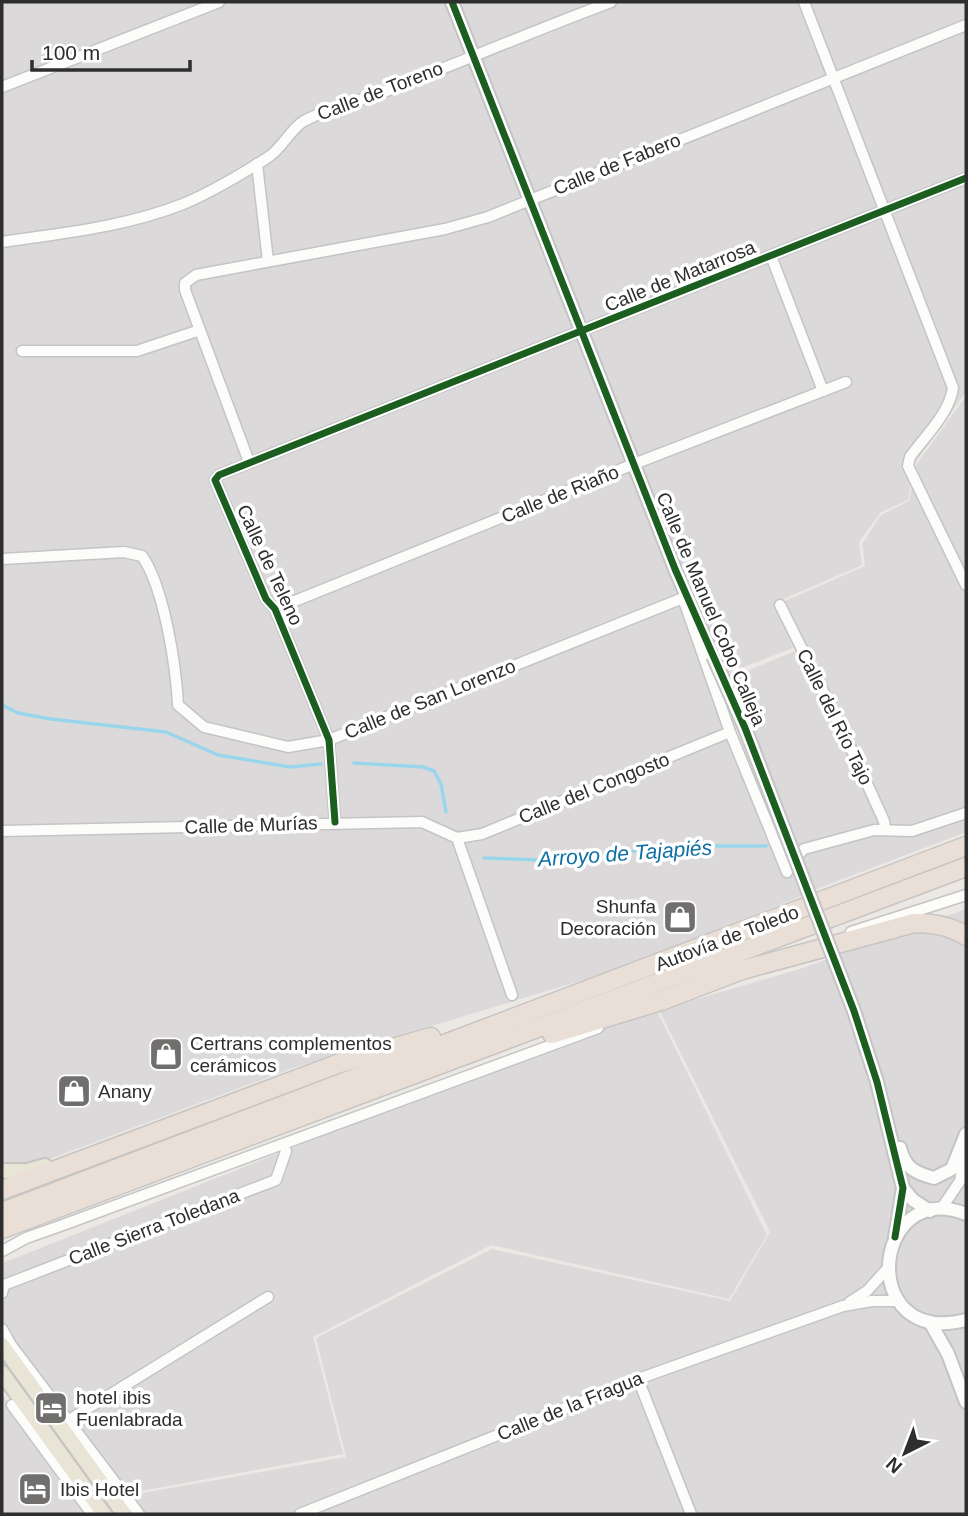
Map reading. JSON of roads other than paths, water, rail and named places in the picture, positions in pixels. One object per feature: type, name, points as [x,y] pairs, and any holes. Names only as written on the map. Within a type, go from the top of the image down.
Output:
[{"type":"highway","name":"Autovía de Toledo","points":[[486,1027],[966,846]]},
{"type":"highway","points":[[2,1212],[36,1203],[481,1049],[966,867]]},
{"type":"highway","points":[[481,1049],[529,1041],[661,1001],[742,970],[914,923],[945,926],[966,936]]},
{"type":"highway","points":[[2,1229],[36,1203],[187,1141],[486,1027]]},
{"type":"highway","points":[[2,1190],[340,1063],[436,1036],[486,1027]]},
{"type":"highway","points":[[2,1204],[36,1203]]},
{"type":"main road","points":[[2,1171],[27,1171],[92,1157]]},
{"type":"main road","points":[[5,1346],[124,1514]]},
{"type":"main road","points":[[2,1373],[104,1514]]},
{"type":"street","points":[[2,87],[219,2]]},
{"type":"street","name":"Calle de Manuel Cobo Calleja","points":[[452,2],[675,569],[745,728],[854,1011],[877,1082],[903,1188],[887,1269]]},
{"type":"street","name":"Calle de Toreno","points":[[2,242],[71,232],[150,215],[185,203],[257,164],[283,145],[302,122],[611,2]]},
{"type":"street","points":[[804,2],[953,388],[945,410],[910,457],[908,466],[964,571],[966,585]]},
{"type":"street","name":"Calle de Fabero","points":[[200,330],[185,290],[189,279],[196,275],[445,229],[488,217],[966,25]]},
{"type":"street","points":[[257,164],[268,261]]},
{"type":"street","name":"Calle de Matarrosa","points":[[249,462],[966,178]]},
{"type":"street","points":[[771,257],[822,391]]},
{"type":"street","points":[[22,351],[137,351],[200,330],[249,462]]},
{"type":"street","name":"Calle de Riaño","points":[[275,609],[634,464],[846,382]]},
{"type":"street","name":"Calle de Teleno","points":[[249,462],[225,471],[215,480],[266,598],[275,609],[329,740],[335,822]]},
{"type":"street","name":"Calle de San Lorenzo","points":[[2,559],[124,552],[142,556],[149,565],[169,635],[176,671],[178,705],[204,727],[288,747],[329,740],[682,598]]},
{"type":"street","name":"Calle de Manuel Cobo Calleja","points":[[675,569],[682,598],[730,732],[787,872],[804,849],[874,830],[886,830]]},
{"type":"street","name":"Calle del Río Tajo","points":[[780,605],[844,733],[886,830]]},
{"type":"street","name":"Calle del Congosto","points":[[457,838],[482,834],[730,732]]},
{"type":"street","points":[[886,830],[912,831],[966,813]]},
{"type":"street","name":"Calle de Murías","points":[[2,831],[422,822],[457,838]]},
{"type":"street","points":[[457,838],[512,995]]},
{"type":"street","points":[[742,970],[922,907],[966,895]]},
{"type":"street","points":[[2,1251],[26,1238],[356,1115],[538,1051],[661,1001]]},
{"type":"street","points":[[877,1082],[894,1119],[903,1160],[912,1170],[934,1178],[952,1169],[966,1134]]},
{"type":"street","name":"Calle Sierra Toledana","points":[[3,1289],[276,1180],[286,1151]]},
{"type":"street","points":[[895,1237],[916,1217],[936,1210],[960,1181],[966,1151]]},
{"type":"street","points":[[903,1188],[914,1200],[936,1210],[966,1214]]},
{"type":"street","points":[[887,1269],[898,1301],[912,1314],[930,1322],[948,1324],[966,1320]]},
{"type":"street","name":"Calle de la Fragua","points":[[843,1306],[867,1291],[887,1269]]},
{"type":"street","points":[[69,1420],[268,1297]]},
{"type":"street","name":"Calle de la Fragua","points":[[300,1514],[638,1379],[843,1306],[872,1301],[898,1301]]},
{"type":"street","points":[[930,1322],[944,1346],[966,1402]]},
{"type":"street","points":[[2,1329],[5,1346],[69,1420],[139,1514]]},
{"type":"street","points":[[638,1379],[691,1514]]},
{"type":"street","points":[[12,1405],[92,1514]]},
{"type":"waterway","name":"Arroyo de Tajapiés","points":[[2,705],[18,713],[51,719],[166,732],[218,755],[290,767],[321,764]]},
{"type":"waterway","name":"Arroyo de Tajapiés","points":[[354,763],[423,767],[434,771],[441,784],[446,812]]},
{"type":"waterway","name":"Arroyo de Tajapiés","points":[[484,858],[543,860],[684,846],[766,846]]},
{"type":"place","name":"Shunfa Decoración","points":[[680,917]]},
{"type":"place","name":"Certrans complementos cerámicos","points":[[166,1054]]},
{"type":"place","name":"Anany","points":[[74,1091]]},
{"type":"place","name":"hotel ibis Fuenlabrada","points":[[51,1408]]},
{"type":"place","name":"Ibis Hotel","points":[[35,1489]]}]
